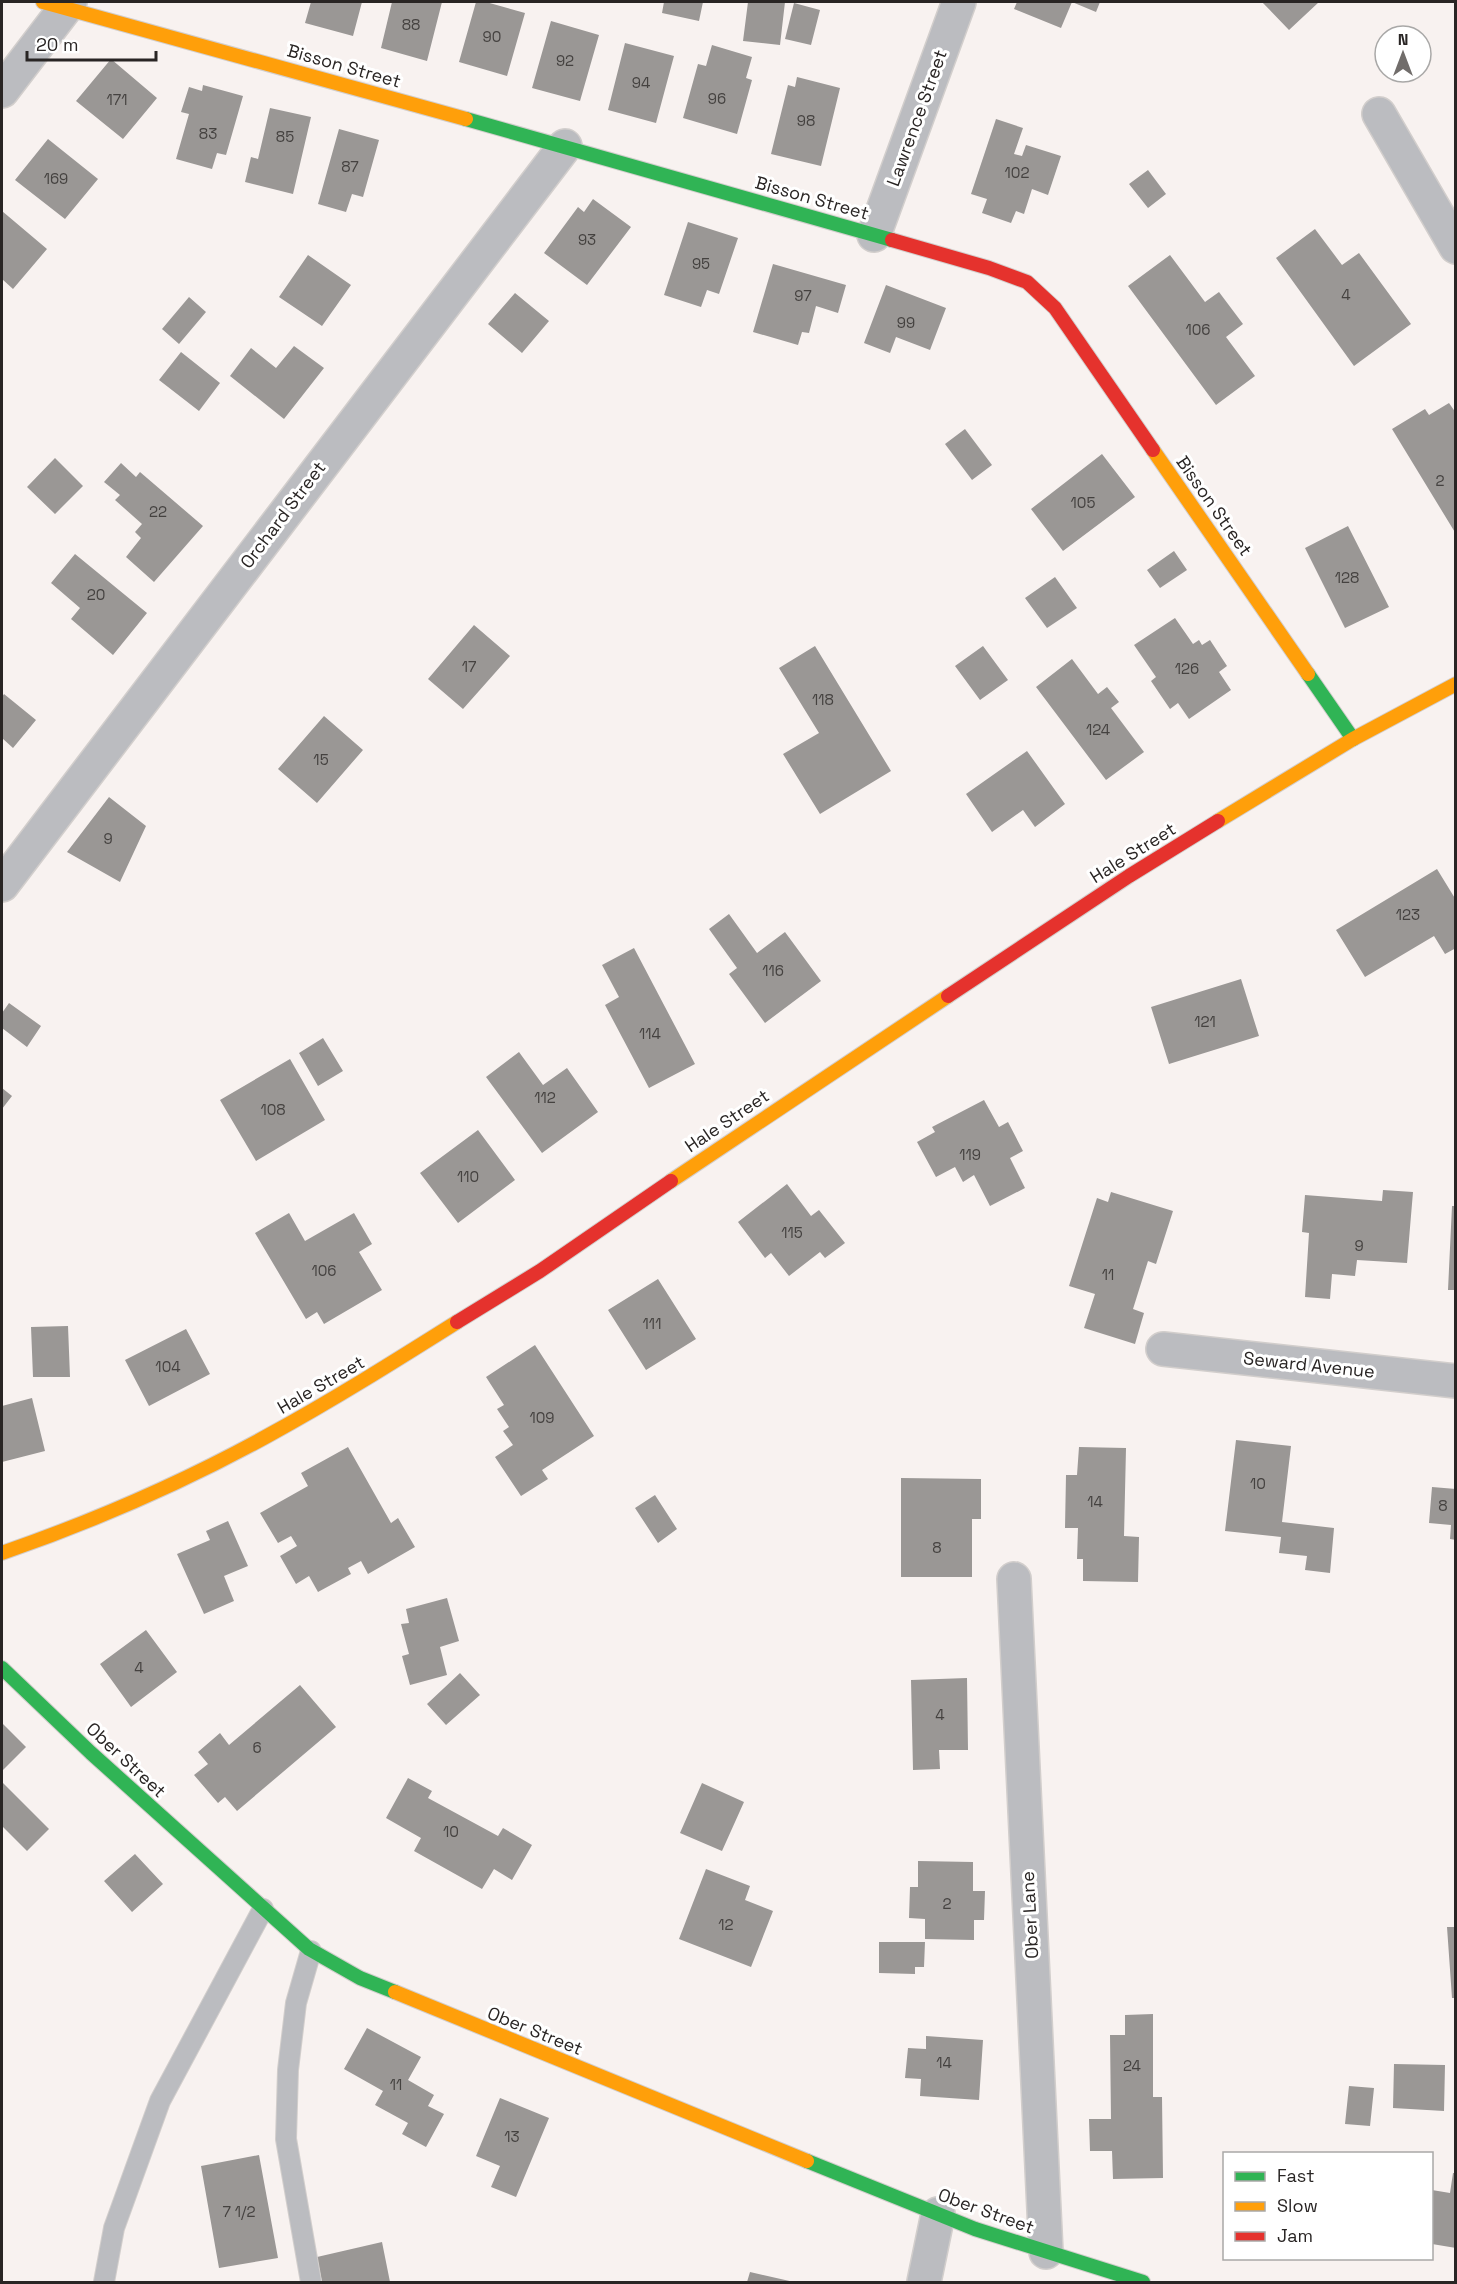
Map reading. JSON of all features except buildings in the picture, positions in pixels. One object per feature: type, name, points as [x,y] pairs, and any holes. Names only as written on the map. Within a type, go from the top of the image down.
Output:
[{"type":"street","name":"Lawrence Street","points":[[874,235],[959,2]]},
{"type":"street","name":"Bisson Street","points":[[60,4],[565,146],[988,268],[1027,282],[1055,308],[1353,739]]},
{"type":"street","points":[[2,91],[60,4]]},
{"type":"street","points":[[1379,114],[1455,247]]},
{"type":"street","name":"Orchard Street","points":[[2,885],[565,146]]},
{"type":"street","name":"Hale Street","points":[[2,1553],[56,1534],[172,1485],[268,1436],[387,1366],[540,1271],[776,1110],[1129,876],[1353,739],[1455,684]]},
{"type":"street","name":"Seward Avenue","points":[[1163,1349],[1455,1382]]},
{"type":"street","name":"Ober Lane","points":[[1014,1579],[1046,2252]]},
{"type":"street","name":"Ober Street","points":[[2,1668],[91,1753],[311,1951],[360,1978],[975,2229],[1143,2283]]},
{"type":"street","points":[[924,2283],[938,2214]]},
{"type":"lane","points":[[104,2283],[114,2228],[160,2101],[263,1909]]},
{"type":"lane","points":[[311,1951],[295,2014],[288,2070],[286,2139],[311,2283]]},
{"type":"traffic: fast","points":[[466,119],[892,240]]},
{"type":"traffic: fast","points":[[1308,674],[1353,739]]},
{"type":"traffic: fast","points":[[2,1668],[91,1753],[309,1949],[360,1978],[395,1992]]},
{"type":"traffic: fast","points":[[807,2161],[975,2229],[1143,2282]]},
{"type":"traffic: slow","points":[[43,2],[466,119]]},
{"type":"traffic: slow","points":[[1153,450],[1308,674]]},
{"type":"traffic: slow","points":[[1218,821],[1353,739],[1456,684]]},
{"type":"traffic: slow","points":[[671,1181],[948,996]]},
{"type":"traffic: slow","points":[[2,1553],[71,1528],[204,1469],[293,1422],[457,1322]]},
{"type":"traffic: slow","points":[[395,1992],[807,2161]]},
{"type":"traffic: jam","points":[[892,240],[989,268],[1027,282],[1055,308],[1153,450]]},
{"type":"traffic: jam","points":[[948,996],[1129,876],[1218,821]]},
{"type":"traffic: jam","points":[[457,1322],[540,1271],[671,1181]]}]
